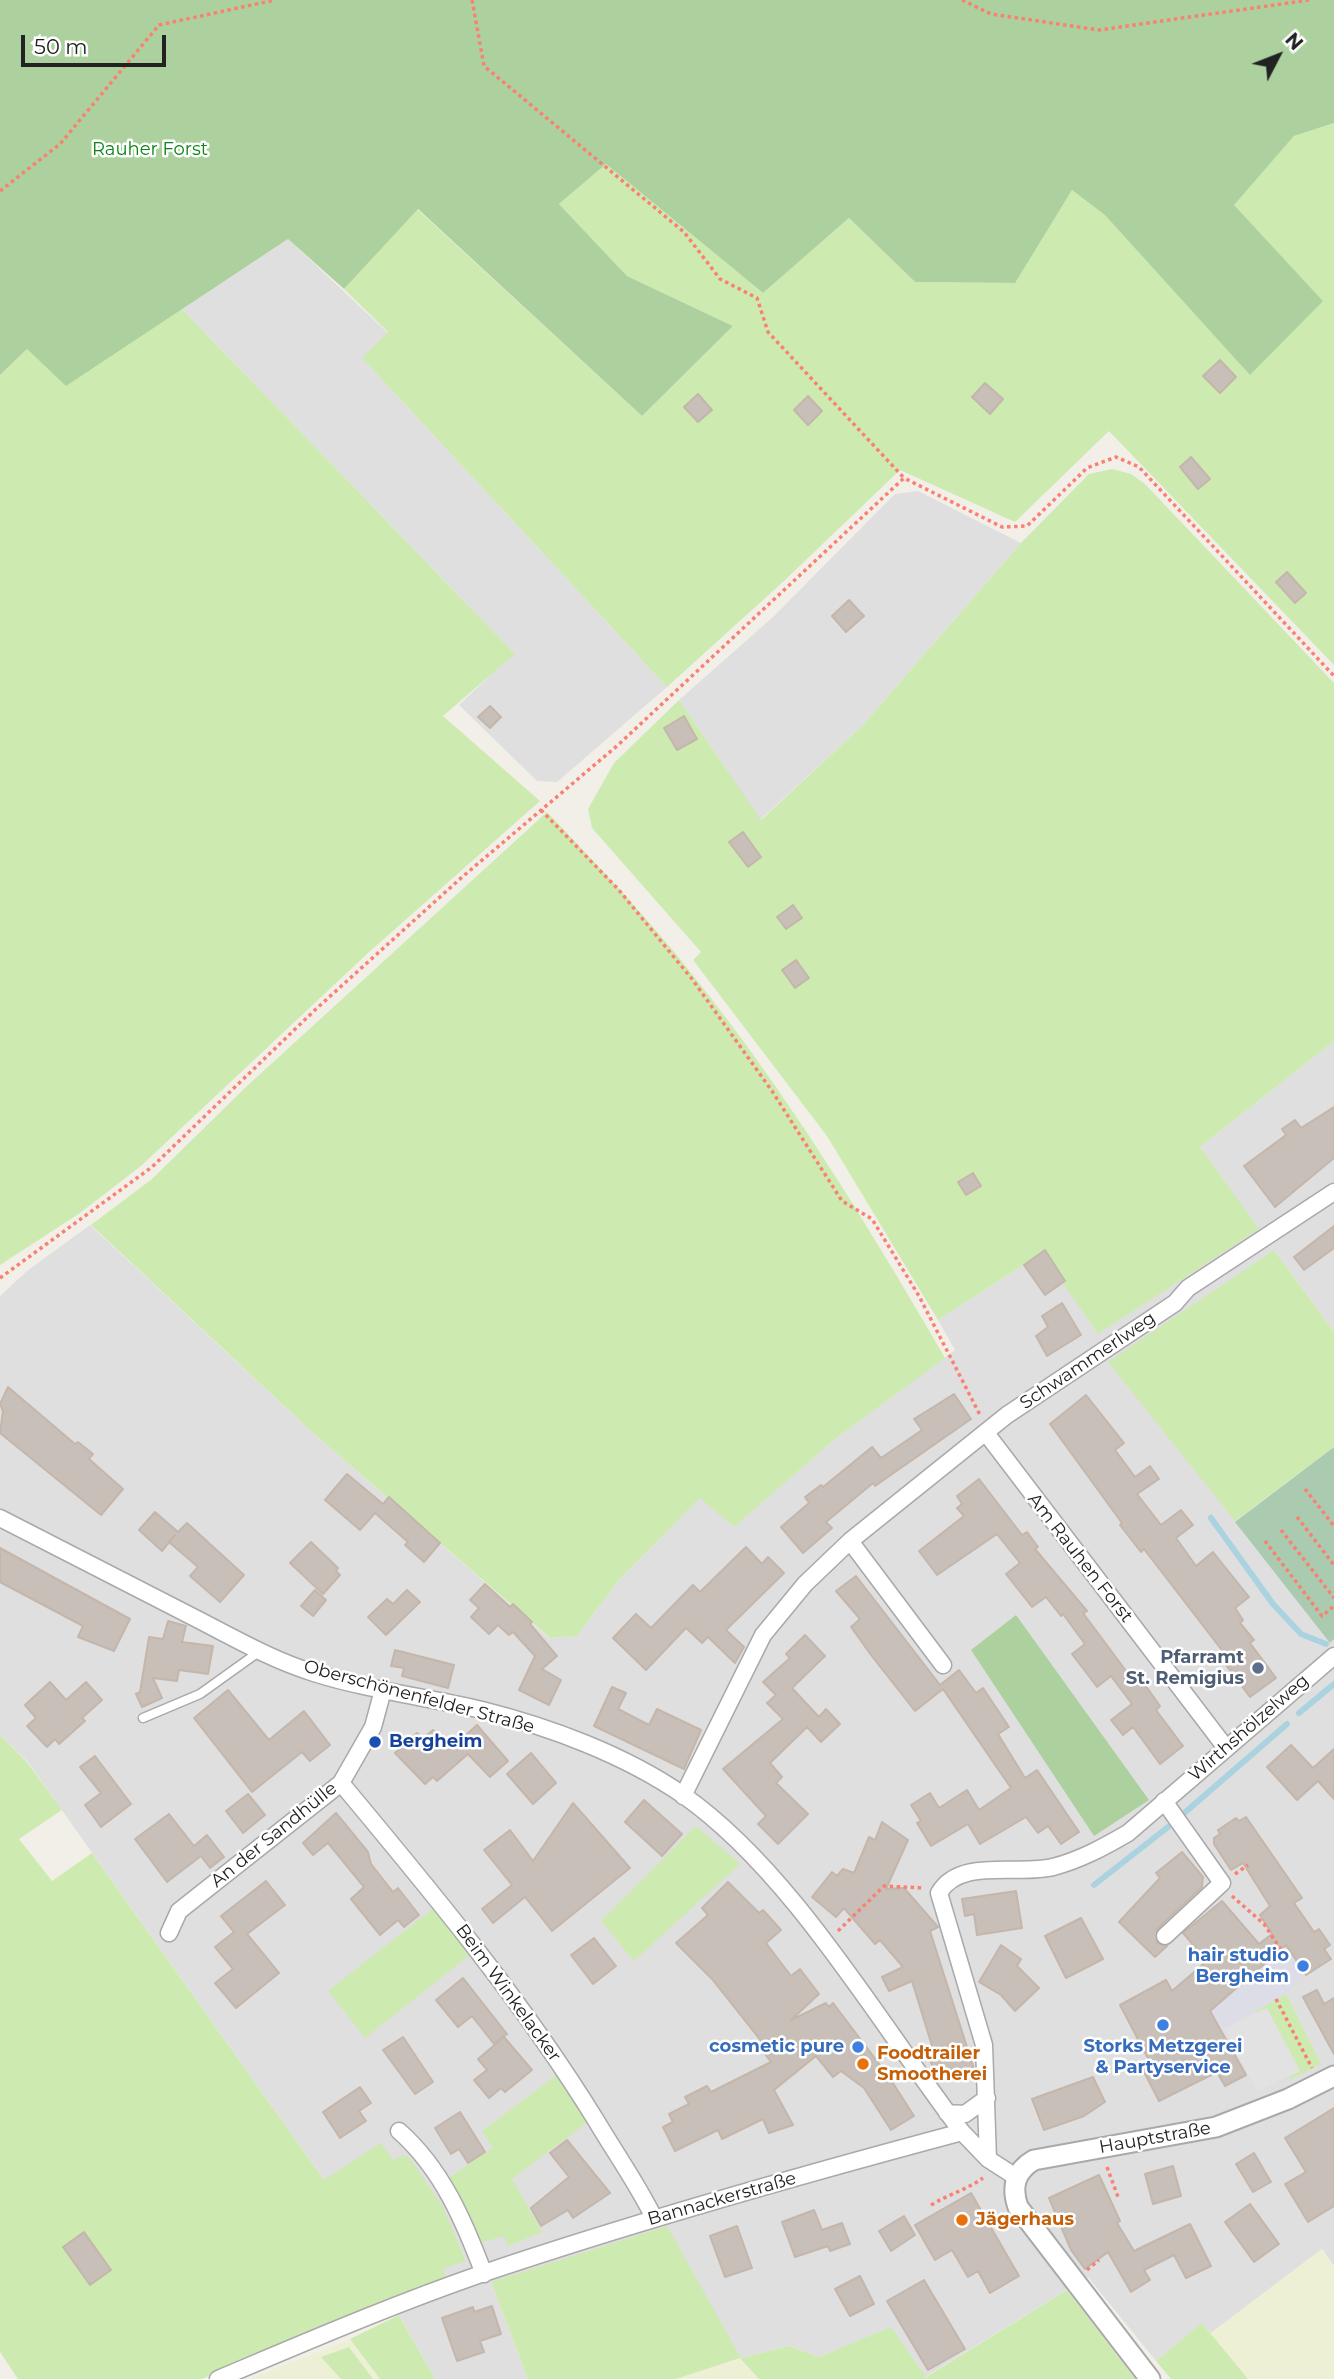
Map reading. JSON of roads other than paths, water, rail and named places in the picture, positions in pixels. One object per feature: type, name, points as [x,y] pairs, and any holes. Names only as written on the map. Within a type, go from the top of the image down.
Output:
[{"type":"street","name":"Schwammerlweg","points":[[683,1796],[763,1635],[785,1604],[850,1541],[1007,1415],[1175,1303],[1188,1288],[1242,1251],[1334,1192]]},
{"type":"street","name":"Am Rauhen Forst","points":[[986,1433],[1226,1748]]},
{"type":"street","name":"Oberschönenfelder Straße","points":[[0,1518],[260,1651],[313,1673],[484,1711],[558,1735],[623,1762],[683,1796],[729,1833],[765,1869],[825,1945],[962,2132],[1016,2178]]},
{"type":"street","points":[[850,1541],[943,1665]]},
{"type":"street","name":"Wirthshölzelweg","points":[[987,2098],[984,2045],[942,1889],[965,1873],[1051,1868],[1097,1851],[1128,1833],[1334,1656]]},
{"type":"street","name":"An der Sandhülle","points":[[169,1933],[179,1911],[341,1783],[373,1727],[383,1690]]},
{"type":"street","name":"Beim Winkelacker","points":[[341,1783],[434,1894],[511,1993],[567,2073],[653,2218]]},
{"type":"street","points":[[1164,1801],[1222,1883],[1165,1936]]},
{"type":"street","name":"Hauptstraße","points":[[1016,2178],[1023,2166],[1034,2160],[1216,2127],[1327,2080]]},
{"type":"street","points":[[947,2113],[965,2114],[987,2098],[994,2162]]},
{"type":"street","points":[[399,2131],[418,2147],[447,2190],[467,2228],[484,2274]]},
{"type":"street","name":"Bannackerstraße","points":[[218,2379],[392,2307],[484,2274],[653,2218],[962,2132]]},
{"type":"street","points":[[1016,2178],[1013,2194],[1018,2207],[1150,2379]]},
{"type":"lane","points":[[143,1718],[200,1694],[260,1651]]},
{"type":"waterway","points":[[1211,1518],[1273,1604],[1301,1634],[1326,1644]]},
{"type":"waterway","points":[[1299,1713],[1334,1684]]},
{"type":"waterway","points":[[1182,1815],[1287,1724]]},
{"type":"waterway","points":[[1094,1885],[1168,1827]]},
{"type":"place","name":"Pfarramt St. Remigius","points":[[1258,1668]]},
{"type":"place","name":"Bergheim","points":[[375,1742]]},
{"type":"place","name":"hair studio Bergheim","points":[[1303,1966]]},
{"type":"place","name":"Storks Metzgerei & Partyservice","points":[[1163,2025]]},
{"type":"place","name":"cosmetic pure","points":[[858,2047]]},
{"type":"place","name":"Foodtrailer Smootherei","points":[[863,2064]]},
{"type":"place","name":"Jägerhaus","points":[[962,2220]]},
{"type":"park label","name":"Rauher Forst","points":[[150,150]]}]
